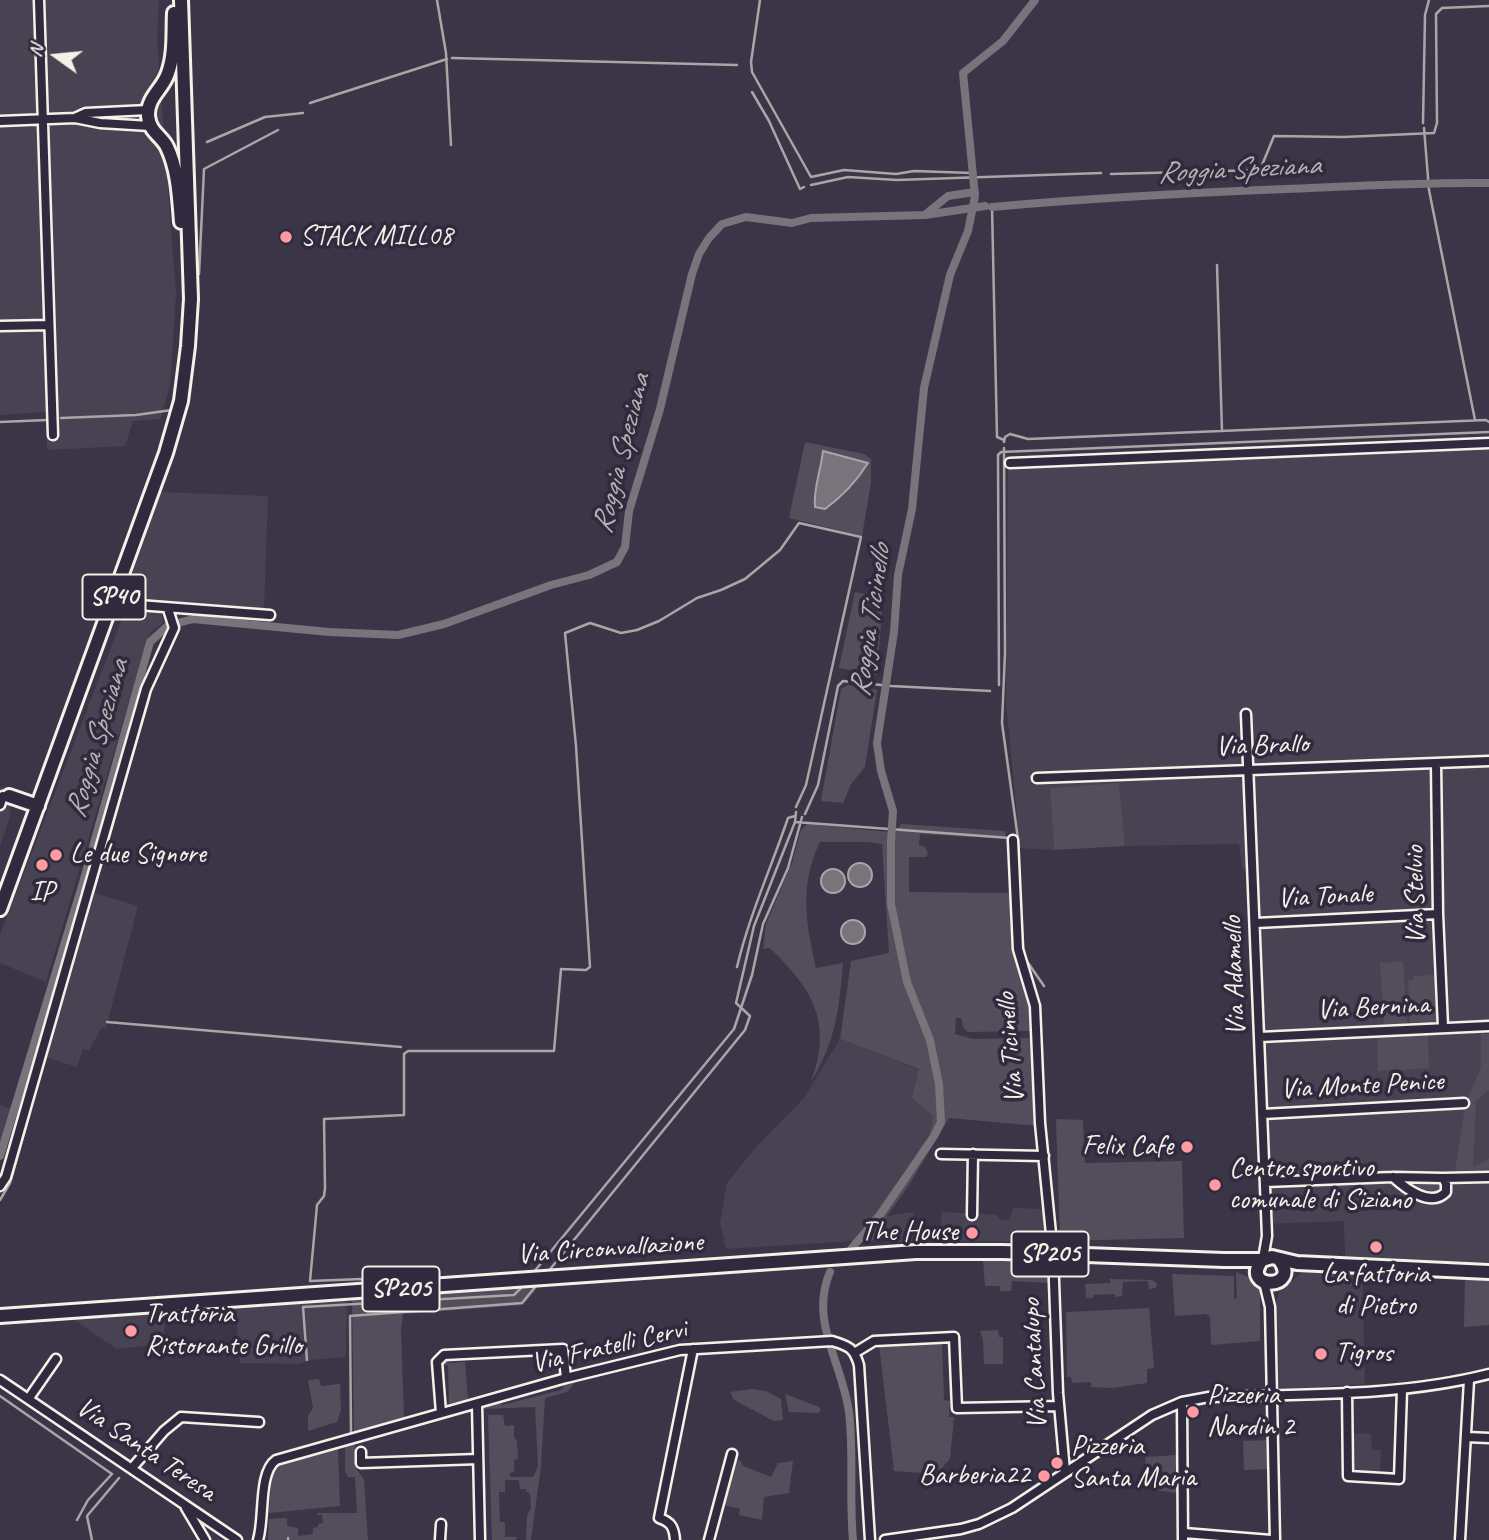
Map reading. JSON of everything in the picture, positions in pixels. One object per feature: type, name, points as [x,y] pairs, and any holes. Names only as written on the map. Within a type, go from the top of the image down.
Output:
[{"type":"main road","points":[[148,110],[151,100],[163,85],[170,66],[174,0]]},
{"type":"main road","name":"SP40","points":[[0,909],[146,513],[181,401],[188,346],[190,277],[181,0]]},
{"type":"main road","name":"SP40","points":[[148,110],[150,126],[166,144],[173,166],[190,277]]},
{"type":"main road","points":[[3,798],[38,806]]},
{"type":"main road","name":"Via Circonvallazione","points":[[0,1316],[875,1254],[1053,1254],[1224,1260]]},
{"type":"main road","points":[[1262,1280],[1257,1269],[1270,1259],[1284,1266],[1280,1280]]},
{"type":"main road","name":"SP205","points":[[1224,1260],[1270,1259],[1318,1264],[1489,1272]]},
{"type":"main road","name":"SP205","points":[[1224,1260],[1241,1266],[1271,1284],[1318,1264]]},
{"type":"street","points":[[39,0],[53,435]]},
{"type":"street","points":[[75,118],[86,113],[148,110]]},
{"type":"street","points":[[0,121],[75,118],[100,123],[150,126]]},
{"type":"street","points":[[0,326],[49,325]]},
{"type":"street","points":[[1010,463],[1489,443]]},
{"type":"street","points":[[112,603],[270,615]]},
{"type":"street","points":[[0,1186],[6,1177],[146,689],[174,628],[168,609]]},
{"type":"street","name":"Via Adamello","points":[[1246,714],[1270,1259]]},
{"type":"street","name":"Via Brallo","points":[[1037,778],[1489,761]]},
{"type":"street","name":"Via Stelvio","points":[[1436,763],[1443,1027]]},
{"type":"street","name":"Via Ticinello","points":[[1013,839],[1017,949],[1028,978],[1034,1006],[1040,1123],[1053,1254]]},
{"type":"street","name":"Via Tonale","points":[[1256,923],[1438,914]]},
{"type":"street","name":"Via Bernina","points":[[1260,1037],[1489,1026]]},
{"type":"street","name":"Via Monte Penice","points":[[1263,1114],[1464,1103]]},
{"type":"street","points":[[941,1154],[1044,1156]]},
{"type":"street","points":[[972,1215],[973,1154]]},
{"type":"street","points":[[1265,1182],[1393,1177],[1489,1177]]},
{"type":"street","points":[[1393,1177],[1410,1190],[1430,1199],[1439,1198],[1446,1192],[1443,1178]]},
{"type":"street","name":"Via Cantalupo","points":[[1053,1254],[1059,1406],[1065,1471]]},
{"type":"street","points":[[1182,1402],[1184,1536],[1273,1540],[1269,1307],[1262,1280]]},
{"type":"street","points":[[1269,1307],[1280,1280]]},
{"type":"street","points":[[870,1540],[856,1352],[874,1341],[954,1337],[957,1408],[1059,1406]]},
{"type":"street","name":"Via Fratelli Cervi","points":[[258,1540],[263,1513],[265,1474],[273,1462],[566,1378],[680,1349],[832,1341],[849,1346],[856,1352]]},
{"type":"street","points":[[440,1413],[438,1362],[444,1355],[563,1349],[566,1378]]},
{"type":"street","points":[[675,1540],[669,1521],[659,1518],[693,1349]]},
{"type":"street","points":[[29,1398],[56,1359]]},
{"type":"street","points":[[885,1540],[979,1524],[1012,1508],[1152,1415],[1182,1402],[1209,1397],[1402,1390],[1469,1380],[1489,1374]]},
{"type":"street","name":"Via Santa Teresa","points":[[0,1380],[177,1498],[226,1536],[237,1540]]},
{"type":"street","points":[[1460,1540],[1469,1380]]},
{"type":"street","points":[[1347,1392],[1348,1476],[1399,1479],[1402,1390]]},
{"type":"street","points":[[477,1404],[480,1540]]},
{"type":"street","points":[[132,1468],[164,1431],[181,1417],[260,1422]]},
{"type":"street","points":[[1467,1437],[1489,1438]]},
{"type":"street","points":[[361,1452],[361,1463],[478,1459]]},
{"type":"street","points":[[709,1540],[732,1454]]},
{"type":"street","points":[[177,1498],[192,1515],[206,1540],[215,1533],[226,1536]]},
{"type":"street","points":[[440,1540],[441,1524]]},
{"type":"street","points":[[959,1540],[961,1529]]},
{"type":"shaded area","points":[[0,0],[159,0],[157,40],[176,294],[170,385],[161,419],[133,421],[125,446],[47,450],[46,412],[0,415]]},
{"type":"shaded area","points":[[1489,438],[1489,1263],[1345,1256],[1344,1221],[1263,1224],[1256,1113],[1248,874],[1242,867],[1239,844],[1125,846],[1119,784],[1050,788],[1054,850],[1020,848],[1006,702],[1008,459]]},
{"type":"shaded area","points":[[805,442],[864,454],[871,459],[871,483],[862,536],[789,518]]},
{"type":"shaded area","points":[[823,451],[868,463],[849,488],[825,509],[815,507]]},
{"type":"shaded area","points":[[161,492],[268,496],[264,609],[123,600]]},
{"type":"shaded area","points":[[855,592],[883,598],[877,675],[839,668]]},
{"type":"shaded area","points":[[125,611],[161,612],[164,622],[151,632],[142,657],[46,982],[0,963],[0,935]]},
{"type":"shaded area","points":[[848,685],[877,690],[865,767],[851,784],[843,803],[821,801],[841,689]]},
{"type":"shaded area","points":[[1119,783],[1125,846],[1054,850],[1050,788]]},
{"type":"shaded area","points":[[0,787],[12,791],[10,817],[0,846]]},
{"type":"shaded area","points":[[807,824],[895,834],[901,824],[1005,831],[1006,839],[920,834],[919,845],[925,847],[928,854],[926,857],[909,857],[909,892],[1010,893],[1014,956],[1028,999],[1031,1031],[968,1032],[963,1027],[961,1018],[956,1018],[955,1034],[973,1039],[1031,1038],[1038,1126],[949,1118],[887,1216],[883,1240],[854,1241],[929,1138],[933,1116],[912,1098],[919,1069],[840,1039],[851,961],[889,953],[882,844],[820,842],[813,858],[806,904],[816,968],[843,963],[835,1025],[826,1052],[811,1082],[820,1042],[815,1008],[798,978],[785,963],[770,948],[763,949],[766,924],[792,863],[801,830]]},
{"type":"shaded area","points":[[860,863],[869,866],[872,875],[869,884],[860,887],[851,884],[848,875],[851,866]]},
{"type":"shaded area","points":[[833,869],[842,872],[845,881],[842,890],[833,893],[824,890],[821,881],[824,872]]},
{"type":"shaded area","points":[[91,892],[138,906],[106,1028],[102,1027],[89,1050],[83,1049],[77,1067],[42,1056]]},
{"type":"shaded area","points":[[853,920],[862,923],[865,932],[862,941],[853,944],[844,941],[841,932],[844,923]]},
{"type":"shaded area","points":[[1403,961],[1407,1023],[1384,1025],[1380,963]]},
{"type":"shaded area","points":[[1436,975],[1436,1022],[1410,1023],[1408,980],[1413,980],[1413,976]]},
{"type":"shaded area","points":[[1428,1034],[1429,1068],[1378,1071],[1377,1036]]},
{"type":"shaded area","points":[[1481,1034],[1489,1034],[1489,1090],[1476,1101],[1473,1167],[1489,1159],[1489,1169],[1455,1171],[1465,1106],[1481,1067]]},
{"type":"shaded area","points":[[840,1039],[920,1070],[912,1098],[933,1116],[929,1138],[854,1241],[726,1249],[720,1223],[727,1183],[757,1146],[804,1098]]},
{"type":"shaded area","points":[[0,1105],[12,1109],[0,1145]]},
{"type":"shaded area","points":[[1056,1119],[1083,1120],[1085,1163],[1182,1161],[1184,1238],[1060,1241]]},
{"type":"shaded area","points":[[1405,1182],[1437,1182],[1444,1187],[1443,1191],[1433,1196]]},
{"type":"shaded area","points":[[1013,1208],[1044,1209],[1048,1212],[1050,1241],[885,1242],[887,1216],[913,1212],[917,1233],[940,1232],[942,1212],[996,1215],[1001,1220],[1009,1220]]},
{"type":"shaded area","points":[[983,1260],[1047,1261],[1051,1283],[1012,1281],[1011,1291],[1000,1291],[1000,1286],[985,1286]]},
{"type":"shaded area","points":[[1236,1272],[1248,1277],[1260,1289],[1260,1341],[1211,1345],[1210,1317],[1206,1314],[1175,1316],[1172,1274],[1234,1276],[1234,1298],[1237,1299]]},
{"type":"shaded area","points":[[1362,1272],[1365,1384],[1281,1389],[1276,1386],[1274,1328],[1280,1290],[1302,1273]]},
{"type":"shaded area","points":[[1465,1277],[1489,1279],[1489,1325],[1464,1327]]},
{"type":"shaded area","points":[[1110,1279],[1152,1280],[1157,1284],[1156,1288],[1149,1289],[1148,1281],[1123,1282],[1122,1296],[1094,1295],[1093,1298],[1086,1298],[1085,1284],[1110,1283]]},
{"type":"shaded area","points":[[539,1286],[523,1305],[403,1314],[401,1330],[404,1417],[354,1432],[352,1297]]},
{"type":"shaded area","points":[[347,1297],[346,1357],[311,1360],[299,1364],[240,1363],[235,1304]]},
{"type":"shaded area","points":[[1149,1308],[1154,1368],[1147,1369],[1147,1383],[1112,1388],[1091,1387],[1091,1382],[1072,1383],[1071,1377],[1067,1377],[1066,1312]]},
{"type":"shaded area","points":[[166,1310],[163,1344],[117,1349],[67,1315]]},
{"type":"shaded area","points":[[998,1330],[999,1337],[1003,1337],[1003,1364],[984,1364],[980,1331]]},
{"type":"shaded area","points":[[942,1342],[944,1400],[950,1401],[949,1417],[954,1417],[950,1459],[936,1474],[894,1471],[879,1345]]},
{"type":"shaded area","points":[[447,1358],[448,1363],[465,1362],[468,1399],[449,1404],[448,1365],[442,1366],[441,1362]]},
{"type":"shaded area","points":[[319,1379],[321,1386],[340,1384],[341,1410],[337,1422],[308,1431],[308,1416],[313,1408],[308,1380]]},
{"type":"shaded area","points":[[575,1382],[567,1392],[545,1398],[541,1466],[531,1540],[526,1540],[527,1516],[531,1508],[530,1493],[526,1489],[520,1489],[519,1480],[505,1480],[505,1492],[499,1492],[500,1522],[505,1522],[505,1537],[517,1537],[516,1540],[492,1540],[488,1415],[503,1415],[505,1426],[514,1425],[518,1459],[514,1460],[514,1472],[510,1473],[510,1477],[533,1477],[538,1466],[535,1407],[482,1409],[501,1402],[502,1405],[561,1390],[565,1385]]},
{"type":"shaded area","points":[[752,1389],[766,1391],[781,1399],[783,1420],[774,1421],[734,1400],[730,1392]]},
{"type":"shaded area","points":[[785,1394],[821,1410],[818,1413],[789,1412]]},
{"type":"shaded area","points":[[1351,1433],[1371,1434],[1372,1450],[1381,1450],[1380,1475],[1352,1474]]},
{"type":"shaded area","points":[[1269,1440],[1270,1469],[1244,1470],[1243,1441]]},
{"type":"shaded area","points":[[355,1444],[356,1468],[364,1480],[368,1540],[288,1540],[287,1536],[286,1540],[268,1540],[269,1519],[287,1518],[287,1526],[298,1528],[298,1536],[313,1534],[313,1528],[323,1523],[322,1515],[317,1513],[357,1513],[355,1477],[348,1477],[345,1471],[345,1446]]},
{"type":"shaded area","points":[[338,1448],[340,1506],[269,1513],[272,1473],[277,1466]]},
{"type":"shaded area","points":[[1177,1455],[1177,1493],[1155,1490],[1153,1468],[1146,1468],[1145,1457]]},
{"type":"shaded area","points":[[737,1460],[741,1461],[743,1466],[771,1477],[778,1463],[793,1461],[789,1493],[764,1497],[762,1520],[739,1515],[740,1509],[724,1505],[714,1540],[710,1540]]},
{"type":"waterway","points":[[437,0],[446,53],[451,145]]},
{"type":"waterway","points":[[760,0],[752,72],[811,177],[844,170],[896,174],[914,171],[972,173]]},
{"type":"waterway","name":"Roggia Ticinello","points":[[851,1249],[880,1215],[941,1122],[939,1084],[930,1040],[907,982],[891,904],[893,811],[881,771],[877,743],[894,632],[898,575],[912,509],[924,388],[950,275],[968,231],[975,196],[963,73],[1003,41],[1035,0]]},
{"type":"waterway","points":[[1423,123],[1425,15],[1429,0]]},
{"type":"waterway","points":[[1111,174],[1260,170],[1274,136],[1344,137],[1434,133],[1437,123],[1436,14],[1442,8],[1489,6]]},
{"type":"waterway","points":[[452,58],[737,65]]},
{"type":"waterway","points":[[310,103],[447,59]]},
{"type":"waterway","points":[[752,92],[769,121],[800,189],[804,187]]},
{"type":"waterway","points":[[207,142],[265,117],[303,113]]},
{"type":"waterway","points":[[1424,128],[1429,190],[1475,420]]},
{"type":"waterway","points":[[199,274],[204,169],[278,130]]},
{"type":"waterway","points":[[811,185],[848,177],[897,180],[1101,173]]},
{"type":"waterway","name":"Roggia Speziana","points":[[992,207],[1212,192],[1388,184],[1489,183]]},
{"type":"waterway","points":[[927,213],[948,196],[975,192]]},
{"type":"waterway","name":"Roggia Speziana","points":[[178,623],[193,619],[329,632],[398,635],[444,624],[551,585],[589,575],[617,562],[625,547],[629,511],[660,409],[692,274],[699,254],[722,224],[746,217],[792,223],[811,218],[925,215],[985,206]]},
{"type":"waterway","points":[[992,207],[997,437],[1004,440]]},
{"type":"waterway","points":[[1217,265],[1222,431]]},
{"type":"waterway","points":[[189,385],[198,295]]},
{"type":"waterway","points":[[61,418],[136,415],[172,410]]},
{"type":"waterway","points":[[0,422],[47,420]]},
{"type":"waterway","points":[[1004,442],[1005,437],[1010,434],[1028,439],[1486,420],[1489,422]]},
{"type":"waterway","points":[[999,685],[998,455],[1001,452],[1489,432]]},
{"type":"waterway","points":[[1004,448],[1005,653],[1002,723],[1016,839]]},
{"type":"waterway","points":[[368,1285],[362,1279],[310,1281],[317,1205],[324,1196],[325,1188],[324,1119],[404,1115],[404,1054],[408,1051],[554,1051],[561,969],[586,970],[590,967],[576,746],[565,633],[590,623],[621,633],[659,621],[697,598],[745,579],[780,550],[799,523],[861,537],[806,785],[796,807]]},
{"type":"waterway","name":"Roggia Speziana","points":[[0,1156],[82,886],[150,642],[170,624]]},
{"type":"waterway","points":[[805,814],[818,785],[838,686],[843,681],[990,691]]},
{"type":"waterway","points":[[93,893],[149,698]]},
{"type":"waterway","points":[[547,1273],[745,1030],[750,1016],[736,1003],[754,926],[795,822],[796,812]]},
{"type":"waterway","points":[[737,967],[788,818],[795,816]]},
{"type":"waterway","points":[[533,1273],[734,1029],[752,975],[763,924],[788,868],[802,817]]},
{"type":"waterway","points":[[795,822],[1010,838]]},
{"type":"waterway","points":[[1018,839],[1020,902]]},
{"type":"waterway","points":[[1024,957],[1044,986]]},
{"type":"waterway","name":"Roggia Speziana","points":[[43,1013],[48,1014]]},
{"type":"waterway","points":[[107,1022],[401,1047]]},
{"type":"waterway","points":[[0,1200],[10,1183],[30,1112]]},
{"type":"waterway","name":"Roggia Ticinello","points":[[830,1272],[824,1290],[823,1308],[829,1342],[849,1412],[853,1540]]},
{"type":"waterway","points":[[307,1360],[303,1307],[514,1295],[523,1286]]},
{"type":"waterway","points":[[351,1434],[350,1316],[522,1303],[536,1286]]},
{"type":"waterway","points":[[0,1396],[112,1474],[88,1500],[77,1520]]},
{"type":"waterway","points":[[92,1540],[87,1516],[119,1478]]},
{"type":"place","name":"STACK MILL08","points":[[286,237]]},
{"type":"place","name":"Le due Signore","points":[[56,855]]},
{"type":"place","name":"IP","points":[[42,865]]},
{"type":"place","name":"Felix Cafe","points":[[1187,1147]]},
{"type":"place","name":"Centro sportivo comunale di Siziano","points":[[1215,1185]]},
{"type":"place","name":"The House","points":[[972,1233]]},
{"type":"place","name":"La fattoria di Pietro","points":[[1376,1247]]},
{"type":"place","name":"Trattoria Ristorante Grillo","points":[[131,1331]]},
{"type":"place","name":"Tigros","points":[[1321,1354]]},
{"type":"place","name":"Pizzeria Nardin 2","points":[[1193,1412]]},
{"type":"place","name":"Pizzeria Santa Maria","points":[[1057,1463]]},
{"type":"place","name":"Barberia22","points":[[1044,1476]]}]
